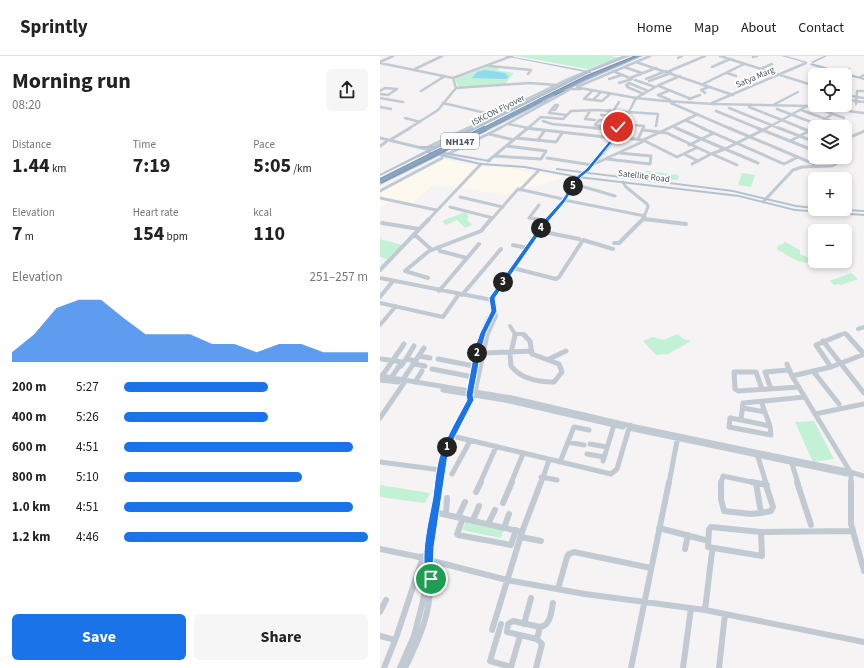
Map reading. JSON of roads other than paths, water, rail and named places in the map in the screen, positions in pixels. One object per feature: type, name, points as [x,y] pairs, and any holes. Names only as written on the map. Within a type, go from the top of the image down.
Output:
[{"type":"highway","name":"NH147","points":[[558,87],[583,80],[633,56]]},
{"type":"highway","name":"NH147","points":[[554,94],[558,87],[590,71],[638,56]]},
{"type":"highway","name":"ISKCON Flyover","points":[[380,181],[539,100],[558,87]]},
{"type":"highway","name":"ISKCON Flyover","points":[[380,177],[554,94]]},
{"type":"main road","points":[[505,56],[590,71],[629,56]]},
{"type":"main road","points":[[419,156],[420,151],[424,149],[439,146],[558,87],[566,89],[579,87],[583,80],[642,56]]},
{"type":"main road","points":[[784,56],[826,68]]},
{"type":"main road","name":"Satya Marg","points":[[809,63],[824,56]]},
{"type":"main road","points":[[852,75],[863,77]]},
{"type":"main road","points":[[380,184],[441,155],[554,94]]},
{"type":"main road","points":[[520,113],[526,115]]},
{"type":"main road","points":[[446,139],[450,140]]},
{"type":"main road","points":[[380,177],[419,156],[424,149]]},
{"type":"main road","name":"Satellite Road","points":[[424,149],[441,155],[481,164],[763,199],[795,210],[864,215]]},
{"type":"main road","name":"Satellite Road","points":[[441,155],[450,153],[488,162],[531,165],[582,174],[728,190],[763,199],[808,207]]},
{"type":"main road","points":[[419,156],[429,160]]},
{"type":"main road","points":[[395,176],[403,179]]},
{"type":"main road","points":[[852,210],[864,211]]},
{"type":"street","points":[[380,63],[393,56]]},
{"type":"street","points":[[414,70],[442,56]]},
{"type":"street","points":[[380,63],[453,78],[489,66],[511,56]]},
{"type":"street","points":[[380,139],[386,142],[424,149],[494,115],[625,56]]},
{"type":"street","points":[[566,89],[579,87],[650,56]]},
{"type":"street","points":[[678,58],[682,56]]},
{"type":"street","points":[[646,79],[705,56]]},
{"type":"street","points":[[720,56],[808,84]]},
{"type":"street","points":[[712,67],[730,59]]},
{"type":"street","points":[[636,62],[667,71],[733,95]]},
{"type":"street","name":"Satya Marg","points":[[711,105],[809,63]]},
{"type":"street","points":[[703,84],[744,64]]},
{"type":"street","points":[[760,69],[772,64]]},
{"type":"street","points":[[489,66],[531,70],[528,74]]},
{"type":"street","points":[[624,67],[654,76]]},
{"type":"street","points":[[619,83],[656,68]]},
{"type":"street","points":[[613,71],[630,78]]},
{"type":"street","points":[[649,82],[671,73]]},
{"type":"street","points":[[727,73],[736,76]]},
{"type":"street","points":[[609,79],[622,75]]},
{"type":"street","points":[[421,91],[445,76]]},
{"type":"street","points":[[563,199],[575,179],[592,165],[615,137],[636,98],[655,86],[680,76]]},
{"type":"street","points":[[453,78],[456,88]]},
{"type":"street","points":[[659,78],[668,81]]},
{"type":"street","points":[[635,80],[691,99]]},
{"type":"street","points":[[390,140],[438,110],[456,88],[530,83],[558,87]]},
{"type":"street","points":[[644,92],[630,84],[644,92]]},
{"type":"street","points":[[655,86],[668,91]]},
{"type":"street","points":[[655,86],[652,90],[661,93],[679,88]]},
{"type":"street","points":[[705,93],[701,90],[710,86]]},
{"type":"street","points":[[579,87],[598,93],[609,94]]},
{"type":"street","points":[[579,87],[609,94]]},
{"type":"street","points":[[380,91],[385,88],[397,90],[388,95],[380,94]]},
{"type":"street","points":[[450,153],[526,115],[564,92],[574,88]]},
{"type":"street","points":[[856,112],[858,90],[864,91]]},
{"type":"street","points":[[591,91],[676,102]]},
{"type":"street","points":[[591,91],[584,99],[602,102],[609,94]]},
{"type":"street","points":[[773,105],[798,92]]},
{"type":"street","points":[[591,100],[598,93]]},
{"type":"street","points":[[661,93],[658,95],[665,100],[711,105]]},
{"type":"street","points":[[665,100],[676,94]]},
{"type":"street","points":[[682,102],[700,95]]},
{"type":"street","points":[[671,101],[682,96]]},
{"type":"street","points":[[380,98],[403,102]]},
{"type":"street","points":[[852,99],[856,101],[864,98]]},
{"type":"street","points":[[852,100],[864,102]]},
{"type":"street","points":[[671,101],[711,105],[792,105]]},
{"type":"street","points":[[671,101],[807,161]]},
{"type":"street","points":[[610,110],[606,119],[614,120],[619,102]]},
{"type":"street","points":[[443,104],[499,116]]},
{"type":"street","points":[[747,106],[807,106]]},
{"type":"street","points":[[747,106],[808,129]]},
{"type":"street","points":[[692,164],[725,149],[807,106]]},
{"type":"street","points":[[380,107],[391,109]]},
{"type":"street","points":[[729,108],[808,139]]},
{"type":"street","points":[[777,109],[808,123]]},
{"type":"street","points":[[551,110],[549,113],[567,115]]},
{"type":"street","points":[[488,162],[541,117],[564,119],[572,111],[610,110],[615,113],[628,111],[658,114],[656,126]]},
{"type":"street","points":[[801,110],[828,120]]},
{"type":"street","points":[[590,111],[585,119],[595,120]]},
{"type":"street","points":[[716,111],[808,148]]},
{"type":"street","points":[[852,111],[864,113]]},
{"type":"street","points":[[852,111],[864,113]]},
{"type":"street","points":[[828,112],[844,118]]},
{"type":"street","points":[[644,141],[698,114]]},
{"type":"street","points":[[825,119],[833,114]]},
{"type":"street","points":[[526,115],[534,116]]},
{"type":"street","points":[[601,115],[608,116]]},
{"type":"street","points":[[627,115],[649,116]]},
{"type":"street","points":[[405,118],[420,122]]},
{"type":"street","points":[[603,126],[596,126],[599,120],[644,126],[638,139]]},
{"type":"street","points":[[685,120],[784,164],[798,157]]},
{"type":"street","points":[[543,121],[552,124],[620,130]]},
{"type":"street","points":[[615,128],[623,123]]},
{"type":"street","points":[[508,124],[527,128],[638,139],[677,157],[696,148]]},
{"type":"street","points":[[672,126],[758,164]]},
{"type":"street","points":[[573,133],[577,127]]},
{"type":"street","points":[[584,134],[587,128]]},
{"type":"street","points":[[538,140],[545,130]]},
{"type":"street","points":[[643,130],[665,133],[737,165]]},
{"type":"street","points":[[852,135],[864,130]]},
{"type":"street","points":[[790,141],[808,131]]},
{"type":"street","points":[[489,134],[515,139],[556,142],[563,132]]},
{"type":"street","points":[[547,158],[592,165],[665,133]]},
{"type":"street","points":[[689,144],[714,133]]},
{"type":"street","points":[[380,139],[390,140],[424,149]]},
{"type":"street","points":[[380,146],[386,142]]},
{"type":"street","points":[[494,156],[541,160],[546,151],[507,146]]},
{"type":"street","points":[[606,159],[650,164],[651,156],[618,153]]},
{"type":"street","points":[[684,154],[698,161]]},
{"type":"street","points":[[380,191],[403,179],[441,155]]},
{"type":"street","points":[[763,199],[789,173],[807,161]]},
{"type":"street","points":[[380,270],[481,164]]},
{"type":"street","points":[[798,167],[836,164]]},
{"type":"street","points":[[428,278],[404,271],[432,250],[481,231],[518,189],[520,190],[538,170]]},
{"type":"street","points":[[384,668],[427,557],[444,454],[472,395],[488,333],[496,316],[492,300],[497,289],[578,177]]},
{"type":"street","points":[[614,243],[619,243],[644,217],[648,206],[626,187],[623,182]]},
{"type":"street","points":[[574,184],[615,196]]},
{"type":"street","points":[[520,190],[644,217],[686,224]]},
{"type":"street","points":[[460,197],[503,207]]},
{"type":"street","points":[[380,198],[436,210]]},
{"type":"street","points":[[539,205],[529,217],[546,221]]},
{"type":"street","points":[[450,207],[493,218]]},
{"type":"street","points":[[382,223],[419,229]]},
{"type":"street","points":[[539,231],[579,239]]},
{"type":"street","points":[[414,234],[432,250]]},
{"type":"street","points":[[513,268],[556,278],[559,277],[583,240],[613,249]]},
{"type":"street","points":[[439,291],[480,244]]},
{"type":"street","points":[[513,245],[528,248]]},
{"type":"street","points":[[438,247],[440,251],[468,258]]},
{"type":"street","points":[[380,303],[443,317],[460,295],[501,249]]},
{"type":"street","points":[[380,278],[439,291],[492,300]]},
{"type":"street","points":[[380,297],[393,281]]},
{"type":"street","points":[[380,326],[396,306]]},
{"type":"street","points":[[472,395],[474,366],[483,333],[494,311]]},
{"type":"street","points":[[510,326],[515,334],[510,353],[510,363],[512,368],[536,381],[554,382],[560,377],[562,370],[557,363],[549,359],[535,356],[532,351],[533,346],[526,336],[523,334],[515,334]]},
{"type":"street","points":[[792,376],[832,367],[862,356],[863,353],[844,332],[823,341],[816,346],[832,367]]},
{"type":"street","points":[[823,341],[864,393]]},
{"type":"street","points":[[380,378],[404,344]]},
{"type":"street","points":[[392,378],[414,346]]},
{"type":"street","points":[[380,418],[383,410],[403,382],[424,348]]},
{"type":"street","points":[[484,353],[532,351]]},
{"type":"street","points":[[549,359],[566,351]]},
{"type":"street","points":[[419,356],[430,358]]},
{"type":"street","points":[[382,359],[402,362],[392,378]]},
{"type":"street","points":[[406,359],[425,366]]},
{"type":"street","points":[[438,359],[474,366]]},
{"type":"street","points":[[771,389],[765,372],[788,367],[851,473],[851,524],[864,571]]},
{"type":"street","points":[[432,369],[473,376]]},
{"type":"street","points":[[415,382],[422,371]]},
{"type":"street","points":[[813,371],[839,404]]},
{"type":"street","points":[[762,389],[756,372],[733,374],[735,389],[738,391],[799,387]]},
{"type":"street","points":[[380,378],[392,378],[403,382],[415,382],[472,395],[512,398],[630,427],[847,471],[864,476]]},
{"type":"street","points":[[380,378],[505,400],[614,425],[630,427]]},
{"type":"street","points":[[741,420],[745,402],[805,397]]},
{"type":"street","points":[[761,401],[770,426],[770,436],[728,427],[730,418],[770,426]]},
{"type":"street","points":[[815,414],[864,404]]},
{"type":"street","points":[[743,408],[765,412]]},
{"type":"street","points":[[587,454],[604,459],[614,425]]},
{"type":"street","points":[[560,462],[574,427],[589,430]]},
{"type":"street","points":[[452,436],[611,474],[617,469],[630,427]]},
{"type":"street","points":[[678,437],[792,464],[848,474],[851,473]]},
{"type":"street","points":[[632,668],[678,437]]},
{"type":"street","points":[[452,474],[470,441]]},
{"type":"street","points":[[568,442],[607,447]]},
{"type":"street","points":[[476,492],[496,447]]},
{"type":"street","points":[[503,503],[523,454]]},
{"type":"street","points":[[758,456],[767,485],[772,509],[771,511],[751,514],[728,512],[722,508],[721,483],[723,476],[767,485]]},
{"type":"street","points":[[520,636],[514,667],[490,662],[499,626],[507,580],[520,533],[549,460]]},
{"type":"street","points":[[380,462],[441,470]]},
{"type":"street","points":[[792,464],[811,525]]},
{"type":"street","points":[[542,477],[557,480]]},
{"type":"street","points":[[756,483],[761,513]]},
{"type":"street","points":[[446,514],[447,498]]},
{"type":"street","points":[[465,502],[460,517],[458,535],[511,545],[520,533]]},
{"type":"street","points":[[473,520],[480,506]]},
{"type":"street","points":[[488,524],[495,510]]},
{"type":"street","points":[[434,512],[504,528],[541,541]]},
{"type":"street","points":[[504,528],[509,514]]},
{"type":"street","points":[[761,532],[762,556],[708,547],[709,529],[711,527],[761,532],[853,531]]},
{"type":"street","points":[[660,528],[704,540]]},
{"type":"street","points":[[685,549],[688,535]]},
{"type":"street","points":[[380,549],[427,557],[507,580],[558,589],[705,610],[864,642]]},
{"type":"street","points":[[558,589],[567,557],[569,554],[574,552],[652,568]]},
{"type":"street","points":[[705,610],[712,552]]},
{"type":"street","points":[[405,668],[422,628],[427,608],[431,579],[427,557]]},
{"type":"street","points":[[400,668],[414,636],[420,617],[429,570]]},
{"type":"street","points":[[524,624],[531,598]]},
{"type":"street","points":[[380,612],[386,600]]},
{"type":"street","points":[[499,626],[513,621],[543,628],[547,625],[553,603]]},
{"type":"street","points":[[683,668],[691,608]]},
{"type":"street","points":[[719,668],[725,614]]},
{"type":"street","points":[[499,626],[507,632],[539,640],[542,644],[536,668]]},
{"type":"street","points":[[537,639],[540,628]]},
{"type":"street","points":[[380,636],[396,640]]},
{"type":"water","points":[[485,70],[505,73],[509,77],[505,79],[472,78],[477,72]]}]
